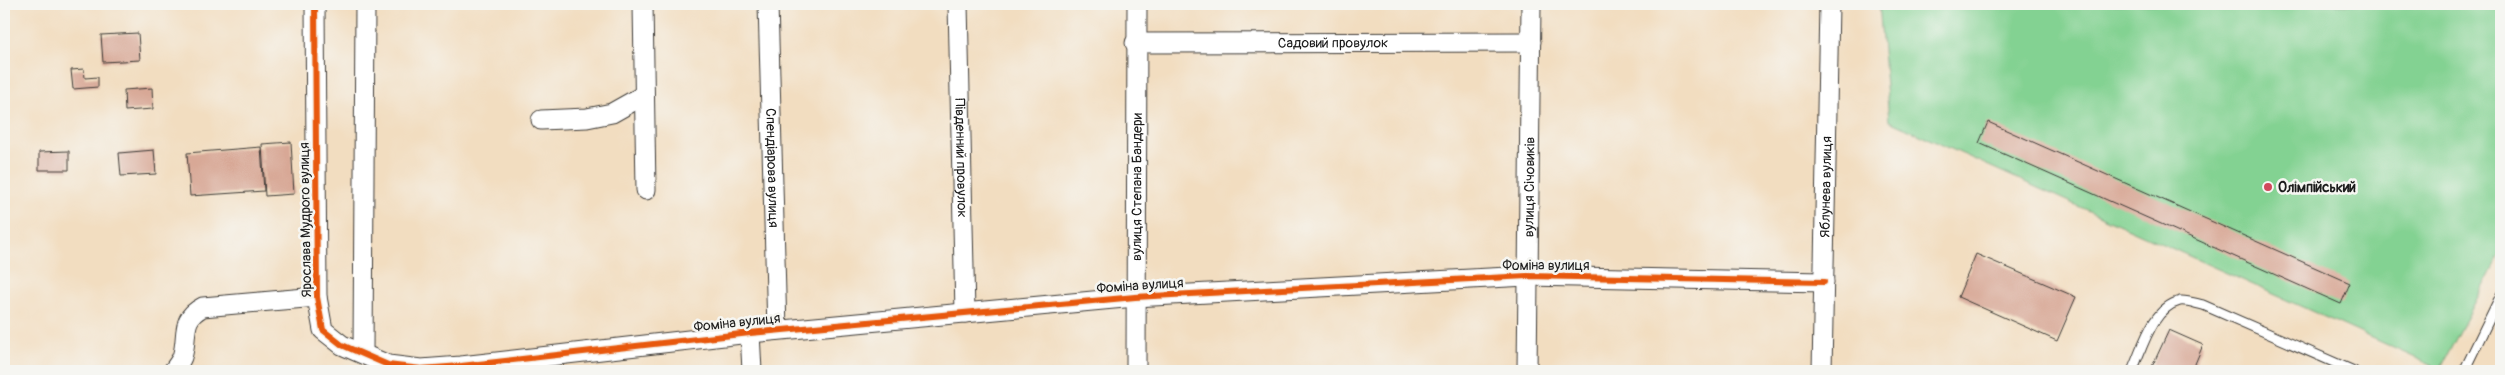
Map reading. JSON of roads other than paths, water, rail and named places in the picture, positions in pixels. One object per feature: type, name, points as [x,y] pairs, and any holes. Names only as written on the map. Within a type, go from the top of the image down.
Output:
[{"type":"street","name":"Ярослава Мудрого вулиця","points":[[314,4],[317,297],[324,330],[342,345],[388,365],[422,369],[470,369]]},
{"type":"street","points":[[363,353],[365,4]]},
{"type":"street","points":[[643,4],[646,190]]},
{"type":"street","name":"Спендіарова вулиця","points":[[768,4],[777,330]]},
{"type":"street","name":"Південний провулок","points":[[958,4],[965,313]]},
{"type":"street","name":"вулиця Степана Бандери","points":[[1136,371],[1135,43],[1137,4]]},
{"type":"street","name":"вулиця Січовиків","points":[[1527,371],[1531,4]]},
{"type":"street","name":"Яблунева вулиця","points":[[1822,371],[1829,4]]},
{"type":"street","name":"Садовий провулок","points":[[1135,43],[1531,42]]},
{"type":"street","points":[[541,120],[587,118],[612,113],[644,94]]},
{"type":"street","name":"Фоміна вулиця","points":[[470,369],[777,330],[1135,297],[1527,276],[1824,282]]},
{"type":"street","points":[[179,367],[188,319],[192,312],[203,307],[317,297]]},
{"type":"street","points":[[750,333],[752,371]]},
{"type":"lane","points":[[2464,371],[2501,295]]},
{"type":"lane","points":[[2132,371],[2153,324],[2164,308],[2182,301],[2203,305],[2354,371]]},
{"type":"place","name":"Олімпійський","points":[[2268,187]]}]
